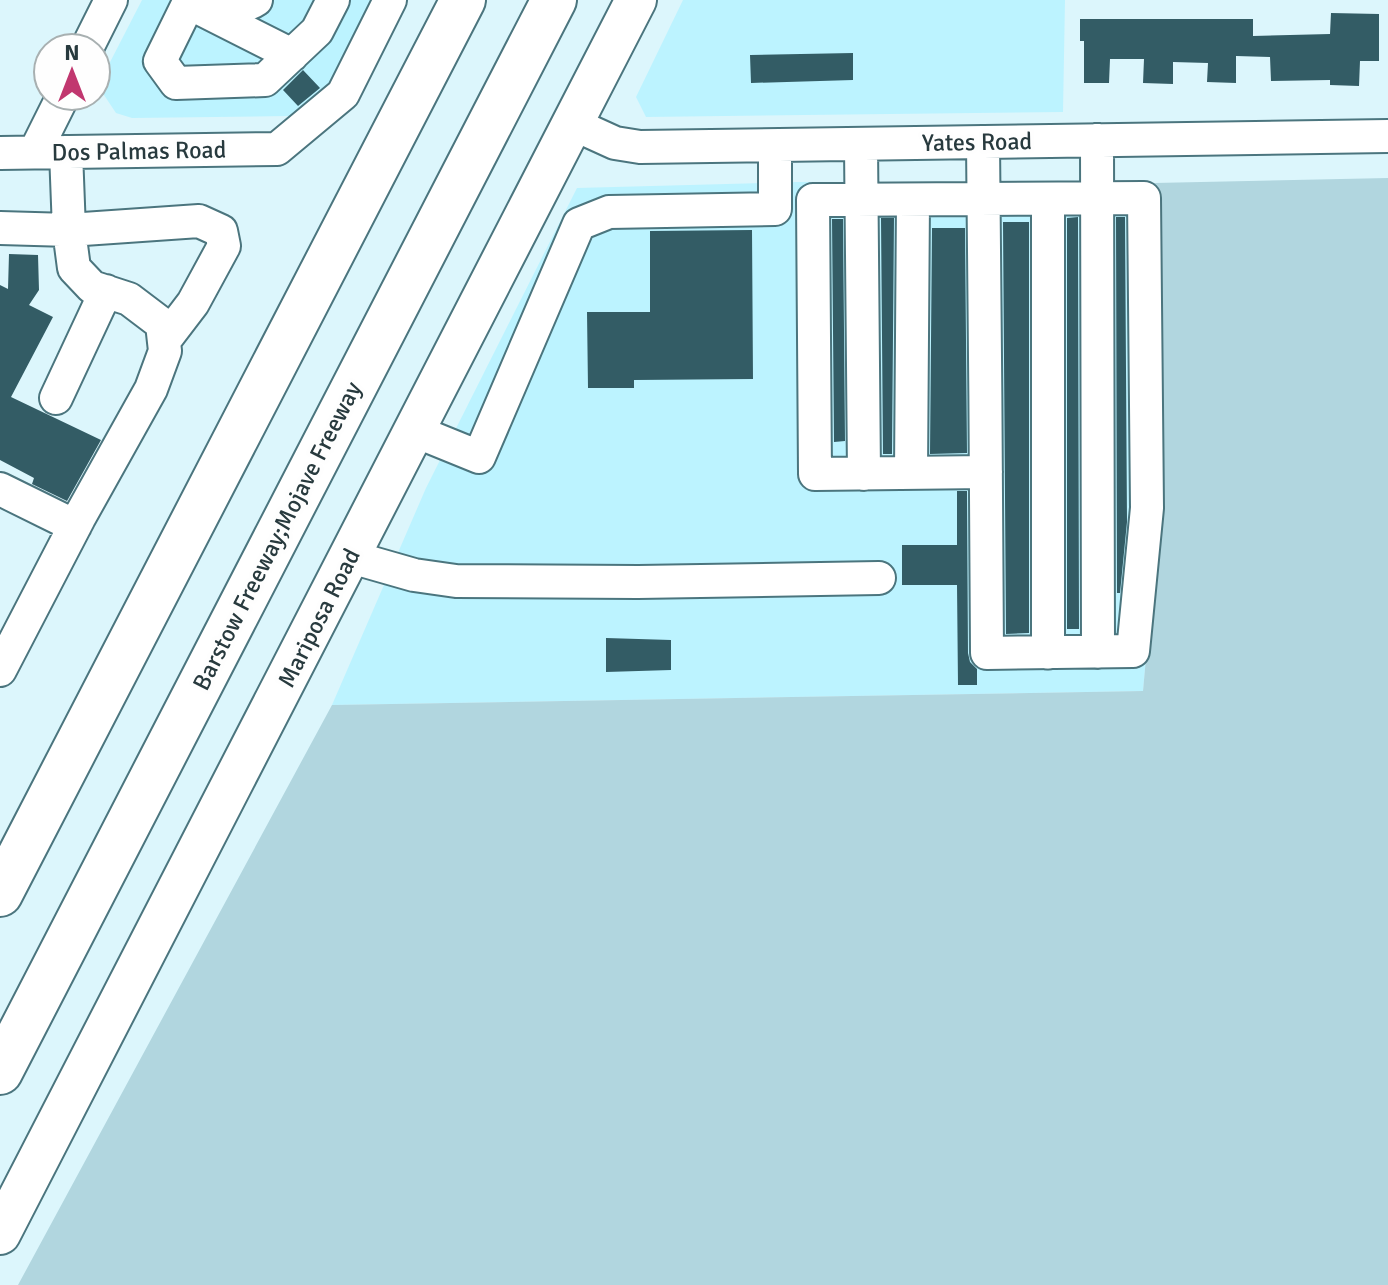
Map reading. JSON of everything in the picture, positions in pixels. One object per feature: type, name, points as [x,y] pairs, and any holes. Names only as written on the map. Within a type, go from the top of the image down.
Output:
[{"type":"highway","points":[[0,894],[463,0]]},
{"type":"highway","name":"Barstow Freeway;Mojave Freeway","points":[[0,1072],[554,0]]},
{"type":"main road","name":"Mariposa Road","points":[[0,1234],[636,0]]},
{"type":"street","points":[[95,32],[111,0]]},
{"type":"street","points":[[228,0],[237,5],[248,5],[256,0]]},
{"type":"street","points":[[292,55],[190,1],[160,61],[176,83],[265,80],[292,55],[317,31],[333,0]]},
{"type":"street","name":"Dos Palmas Road","points":[[0,153],[277,149],[343,94],[390,0]]},
{"type":"street","points":[[0,670],[151,389],[165,351],[162,324],[150,313],[129,299],[92,287],[74,268],[69,230],[50,152],[59,112]]},
{"type":"street","name":"Yates Road","points":[[571,123],[615,143],[640,147],[1388,136]]},
{"type":"street","points":[[1097,140],[1098,652]]},
{"type":"street","points":[[983,142],[984,199],[986,472],[987,653],[1133,651],[1147,508],[1144,198],[1097,198],[1048,199],[984,199],[913,200],[813,200],[815,474],[986,472]]},
{"type":"street","points":[[861,145],[864,474]]},
{"type":"street","points":[[415,431],[479,457],[579,224],[609,212],[775,209],[775,146]]},
{"type":"street","points":[[1048,199],[1048,653]]},
{"type":"street","points":[[911,473],[913,200]]},
{"type":"street","points":[[0,228],[69,230],[199,221],[221,231],[224,246],[193,303],[164,341]]},
{"type":"street","points":[[56,398],[106,291]]},
{"type":"street","points":[[0,489],[75,526]]},
{"type":"street","points":[[351,557],[414,575],[456,581],[879,578]]},
{"type":"shaded area","points":[[142,0],[400,0],[350,98],[289,116],[132,118],[116,113],[112,107],[112,58]]},
{"type":"shaded area","points":[[683,0],[1065,0],[1063,112],[646,117],[636,97]]},
{"type":"shaded area","points":[[1388,178],[1388,1285],[18,1285],[332,705],[1143,691],[1159,514],[1154,183]]},
{"type":"shaded area","points":[[797,182],[1154,183],[1159,514],[1143,691],[332,705],[426,488],[577,188]]},
{"type":"building","points":[[1331,13],[1379,14],[1379,61],[1360,61],[1359,86],[1330,85],[1330,80],[1271,81],[1270,57],[1236,56],[1236,83],[1207,82],[1208,63],[1173,62],[1173,84],[1143,83],[1144,59],[1110,59],[1109,83],[1084,83],[1084,41],[1080,41],[1080,19],[1253,19],[1253,36],[1330,34]]},
{"type":"building","points":[[853,53],[853,80],[751,83],[750,55]]},
{"type":"building","points":[[303,70],[320,88],[298,106],[283,90]]},
{"type":"building","points":[[1078,217],[1079,629],[1067,629],[1067,218]]},
{"type":"building","points":[[1116,217],[1125,217],[1127,522],[1120,593],[1117,593]]},
{"type":"building","points":[[881,218],[894,218],[892,454],[883,454]]},
{"type":"building","points":[[832,219],[843,219],[845,441],[834,442]]},
{"type":"building","points":[[1003,222],[1029,222],[1029,633],[1006,634]]},
{"type":"building","points":[[932,228],[965,228],[967,453],[930,454]]},
{"type":"building","points":[[752,230],[753,379],[634,380],[634,388],[588,388],[587,312],[650,312],[650,231]]},
{"type":"building","points":[[9,254],[38,255],[39,290],[29,305],[53,317],[11,397],[101,440],[67,501],[32,484],[34,478],[0,460],[0,285],[8,289]]},
{"type":"building","points":[[957,491],[967,491],[968,653],[970,662],[977,669],[977,685],[958,685],[957,585],[902,585],[902,545],[957,545]]},
{"type":"building","points":[[606,638],[671,640],[671,670],[606,672]]}]
